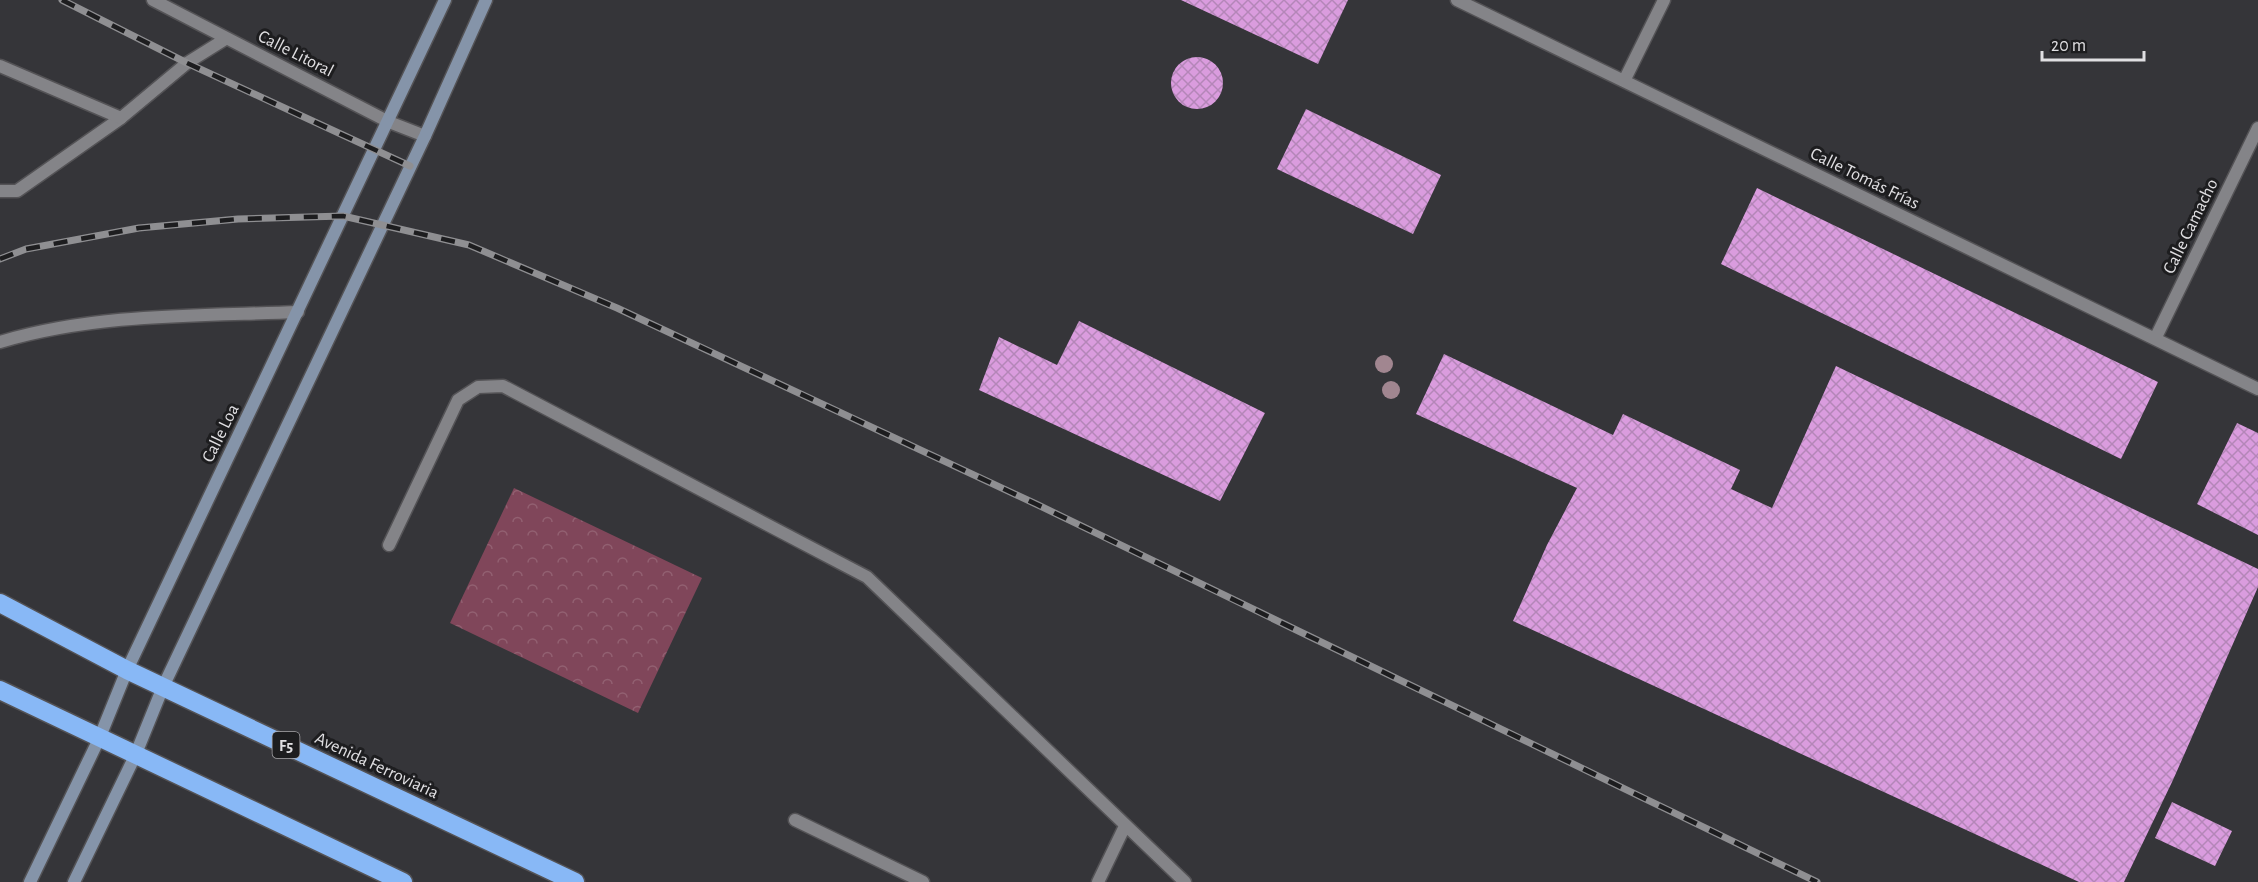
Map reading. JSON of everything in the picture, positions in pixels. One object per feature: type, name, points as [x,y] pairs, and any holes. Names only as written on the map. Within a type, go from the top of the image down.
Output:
[{"type":"highway","name":"Avenida Ferroviaria","points":[[0,603],[127,670],[575,882]]},
{"type":"highway","points":[[0,690],[403,882]]},
{"type":"street","name":"Calle Litoral","points":[[153,0],[389,122],[424,136]]},
{"type":"street","name":"Calle Loa","points":[[30,882],[99,739],[127,670],[445,0]]},
{"type":"street","points":[[74,882],[135,756],[163,687],[486,0]]},
{"type":"street","name":"Calle Tomás Frías","points":[[1457,0],[2258,389]]},
{"type":"street","points":[[1624,81],[1664,0]]},
{"type":"street","points":[[0,191],[17,191],[121,118],[187,63],[227,38]]},
{"type":"street","points":[[0,66],[121,118]]},
{"type":"street","name":"Calle Camacho","points":[[2155,339],[2258,128]]},
{"type":"street","points":[[0,342],[26,334],[107,319],[298,312]]},
{"type":"street","points":[[389,544],[458,400],[478,387],[503,386],[867,577],[1185,882]]},
{"type":"street","points":[[795,820],[922,882]]},
{"type":"street","points":[[1098,882],[1125,826]]},
{"type":"green space","points":[[514,488],[702,578],[638,713],[450,623]]},
{"type":"building","points":[[1181,0],[1348,0],[1318,64]]},
{"type":"building","points":[[1192,57],[1202,57],[1216,64],[1223,83],[1216,102],[1202,109],[1192,109],[1182,105],[1175,98],[1171,88],[1171,78],[1175,68],[1182,61]]},
{"type":"building","points":[[1306,109],[1441,175],[1413,234],[1277,169]]},
{"type":"building","points":[[1757,188],[2158,382],[2121,459],[1721,264]]},
{"type":"building","points":[[1079,321],[1265,413],[1220,501],[979,390],[999,337],[1057,365]]},
{"type":"building","points":[[1444,354],[1613,435],[1623,414],[1740,470],[1731,489],[1772,508],[1836,366],[2258,569],[2258,587],[2173,780],[2124,882],[2079,882],[1513,621],[1547,545],[1577,488],[1416,414]]},
{"type":"building","points":[[2237,423],[2258,433],[2258,535],[2197,504]]},
{"type":"building","points":[[2172,802],[2232,831],[2215,866],[2155,838]]},
{"type":"railway","points":[[62,0],[187,63],[410,166]]},
{"type":"railway","points":[[0,259],[26,249],[139,228],[238,219],[343,216],[469,245],[617,308],[1036,504],[1817,882]]}]
